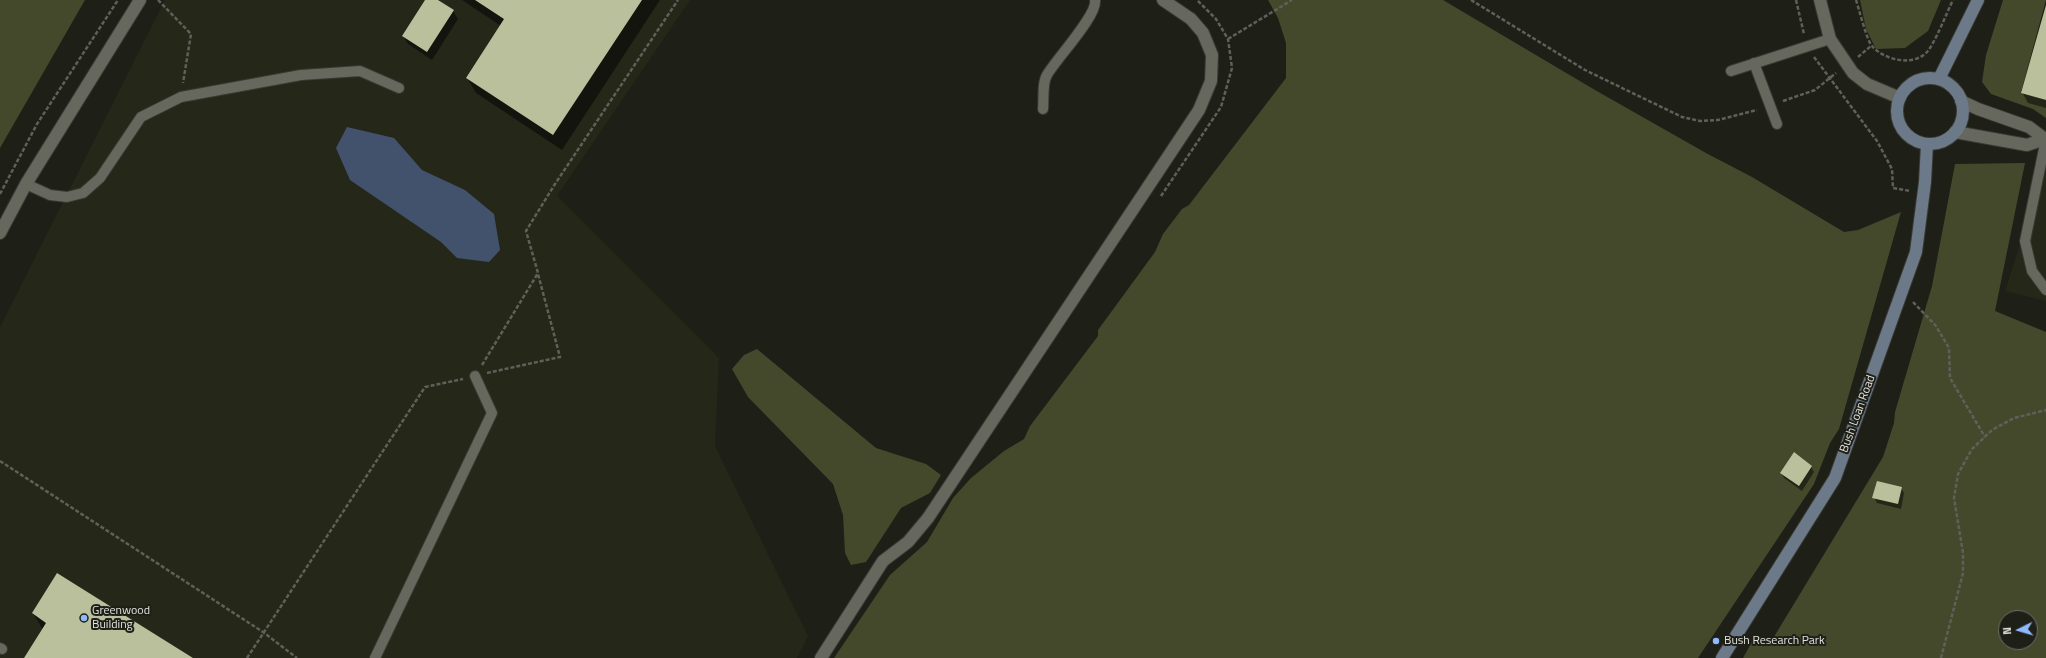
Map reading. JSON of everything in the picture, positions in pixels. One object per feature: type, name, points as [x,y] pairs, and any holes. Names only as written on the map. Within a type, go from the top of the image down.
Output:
[{"type":"street","points":[[0,233],[26,184],[140,0]]},
{"type":"street","points":[[821,658],[883,561],[908,542],[928,518],[1199,110],[1211,81],[1212,55],[1204,33],[1192,19],[1163,0]]},
{"type":"street","points":[[1820,0],[1830,39],[1853,72],[1867,84],[1900,98]]},
{"type":"street","points":[[1939,79],[1978,0]]},
{"type":"street","points":[[1927,78],[1939,79],[1956,91],[1961,101],[1962,117],[1955,132],[1947,139],[1938,143],[1927,144],[1915,140],[1905,133],[1899,122],[1897,110],[1900,98],[1906,88],[1916,81],[1927,78]]},
{"type":"street","points":[[1961,101],[1978,109],[2029,127],[2045,139]]},
{"type":"street","points":[[1955,132],[2026,145],[2045,139]]},
{"type":"street","name":"Bush Loan Road","points":[[1722,658],[1835,478],[1916,252],[1924,193],[1927,144]]},
{"type":"lane","points":[[1043,109],[1046,76],[1088,21],[1096,4],[1095,0]]},
{"type":"lane","points":[[1731,70],[1830,39]]},
{"type":"lane","points":[[1754,63],[1777,124]]},
{"type":"lane","points":[[26,184],[50,196],[67,197],[83,193],[100,178],[141,117],[181,97],[301,75],[360,71],[399,88]]},
{"type":"lane","points":[[2045,139],[2025,241],[2032,271],[2046,290]]},
{"type":"lane","points":[[375,658],[492,413],[475,376]]},
{"type":"path","points":[[0,194],[37,124],[118,0]]},
{"type":"path","points":[[158,0],[191,34],[181,97]]},
{"type":"path","points":[[247,658],[425,387],[560,357],[526,231],[555,184],[678,0]]},
{"type":"path","points":[[1228,39],[1292,0]]},
{"type":"path","points":[[1471,0],[1585,70],[1682,117],[1700,121],[1729,118],[1770,106],[1815,90],[1829,78],[1877,141],[1890,163],[1892,169],[1893,188],[1924,193]]},
{"type":"path","points":[[1856,0],[1871,46],[1884,55],[1899,61],[1918,59],[1927,52],[1953,0]]},
{"type":"path","points":[[475,376],[538,274]]},
{"type":"path","points":[[1902,291],[1936,326],[1949,348],[1950,378],[1985,437]]},
{"type":"path","points":[[1940,658],[1963,573],[1964,553],[1954,498],[1958,474],[1972,449],[1992,430],[2014,418],[2046,410]]},
{"type":"path","points":[[0,461],[263,632],[297,658]]},
{"type":"shaded area","points":[[165,0],[690,0],[557,196],[719,358],[715,446],[808,636],[797,658],[0,658],[0,327]]},
{"type":"shaded area","points":[[2046,165],[2046,301],[2005,291]]},
{"type":"green space","points":[[0,0],[85,0],[0,148]]},
{"type":"green space","points":[[1268,0],[1443,0],[1595,90],[1706,153],[1752,177],[1844,232],[1858,230],[1901,212],[1839,429],[1830,443],[1814,484],[1698,658],[834,658],[890,575],[927,542],[953,498],[971,478],[1004,451],[1024,439],[1030,426],[1098,336],[1098,330],[1155,252],[1163,234],[1182,209],[1189,205],[1286,78],[1286,43],[1278,18]]},
{"type":"green space","points":[[1860,0],[1941,0],[1928,31],[1905,48],[1876,49],[1866,29]]},
{"type":"green space","points":[[2003,0],[2046,0],[2021,92],[2046,100],[2046,118],[2033,109],[1991,94],[1982,82],[1986,55]]},
{"type":"green space","points":[[2025,163],[1995,311],[2046,332],[2046,658],[1743,658],[1754,638],[1769,645],[1883,457],[1894,423],[1895,412],[1932,286],[1955,164]]},
{"type":"green space","points":[[757,349],[876,448],[926,464],[941,475],[930,493],[901,508],[866,562],[851,565],[845,553],[843,515],[833,484],[748,397],[732,369],[744,355]]},
{"type":"water","points":[[347,127],[394,138],[422,170],[465,190],[494,214],[500,250],[489,262],[457,258],[441,242],[350,180],[336,148]]},
{"type":"building","points":[[425,0],[438,0],[454,10],[427,52],[402,36]]},
{"type":"building","points":[[475,0],[642,0],[553,135],[466,78],[504,19]]},
{"type":"building","points":[[2046,5],[2046,100],[2021,93]]},
{"type":"building","points":[[1794,452],[1812,466],[1799,486],[1780,473]]},
{"type":"building","points":[[1877,481],[1902,487],[1898,504],[1872,498]]},
{"type":"building","name":"Greenwood Building","points":[[57,573],[193,658],[24,658],[46,623],[32,613]]},
{"type":"place","name":"Greenwood Building","points":[[84,618]]},
{"type":"place","name":"Bush Research Park","points":[[1716,641]]}]
